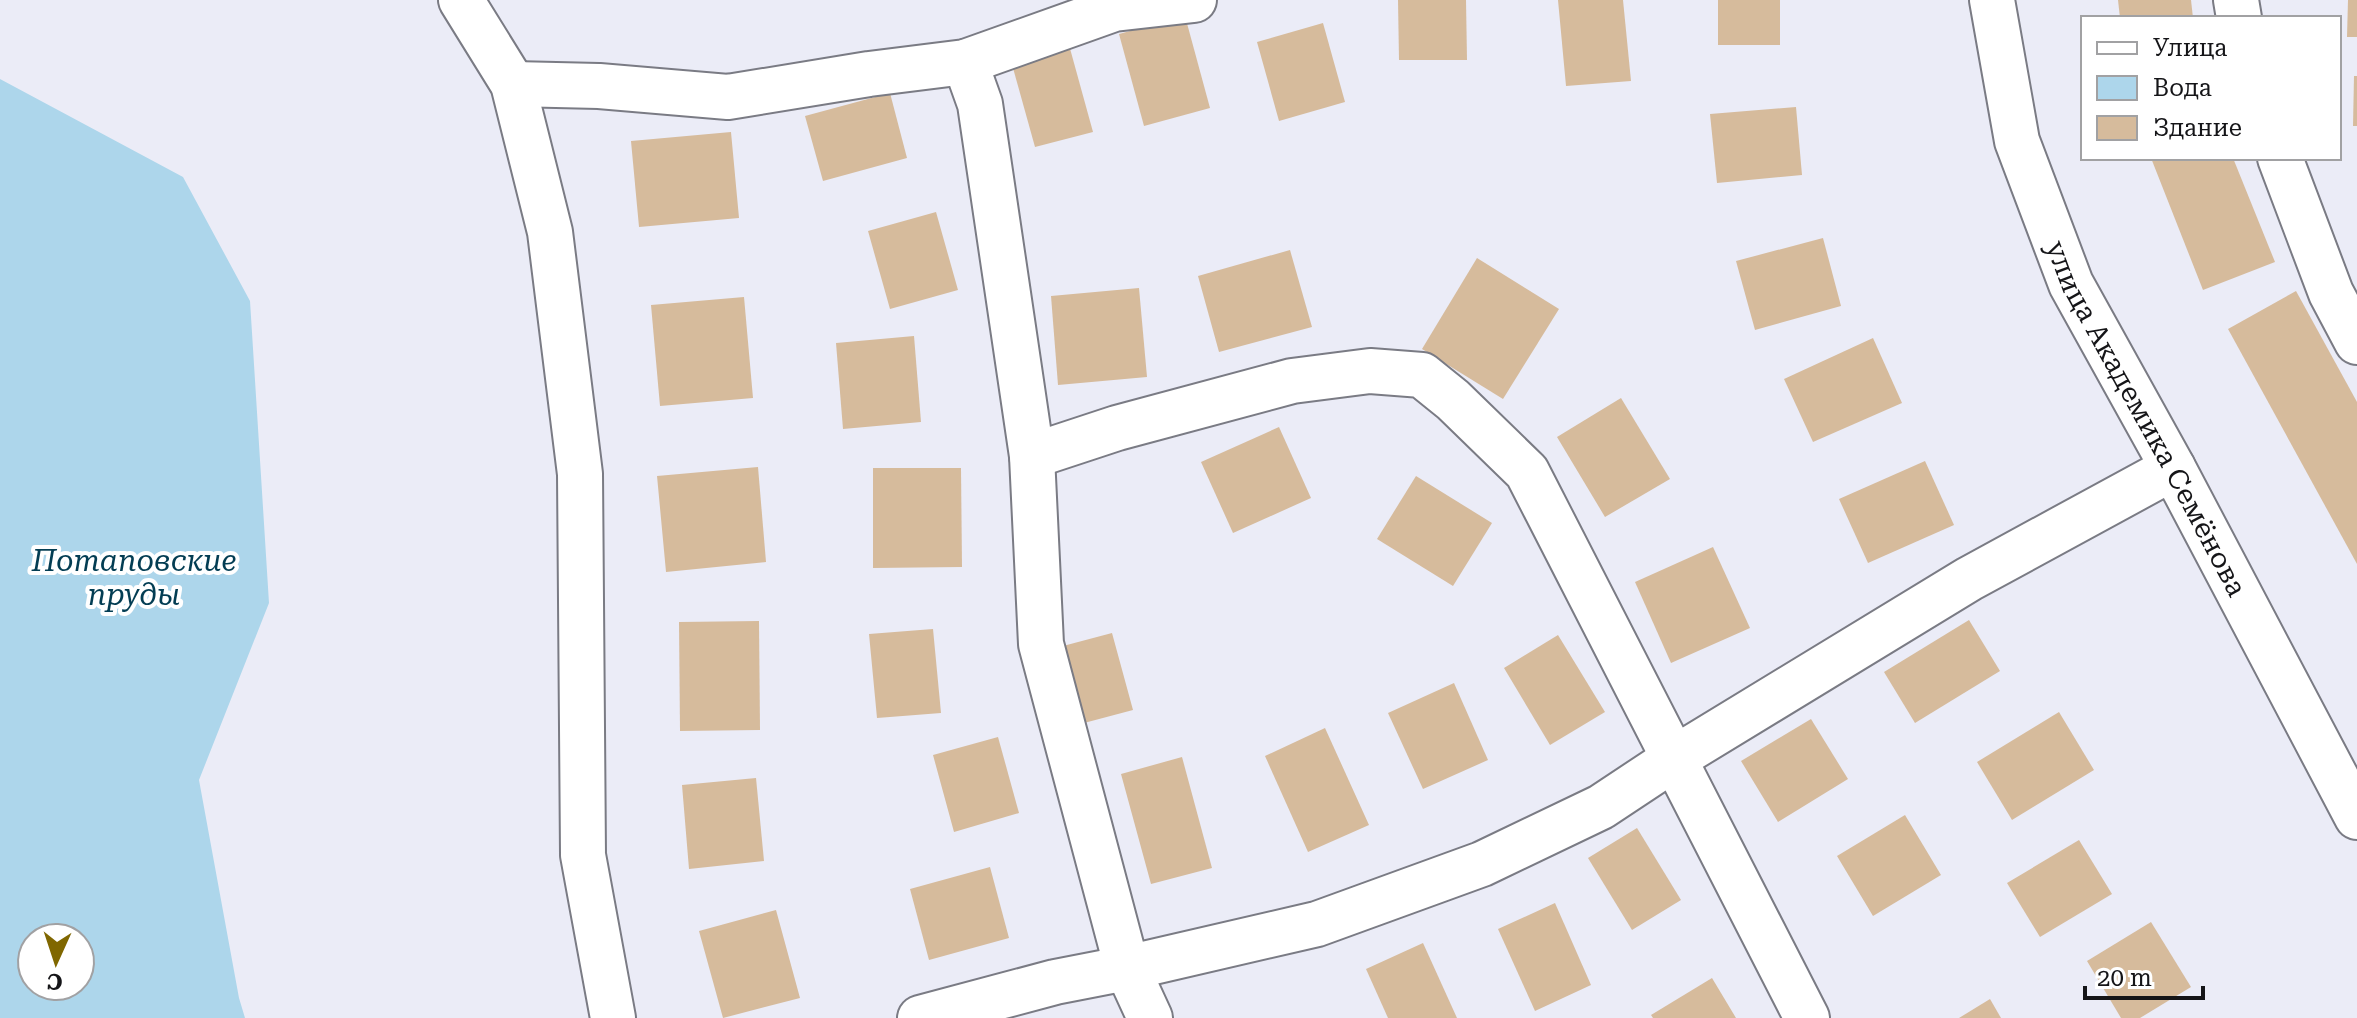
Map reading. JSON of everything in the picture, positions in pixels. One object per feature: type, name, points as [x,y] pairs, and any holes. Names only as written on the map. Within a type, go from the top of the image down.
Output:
[{"type":"street","points":[[461,0],[513,84],[550,232],[580,474],[583,855],[613,1018]]},
{"type":"street","points":[[513,84],[599,86],[728,97],[965,62],[1114,9],[1194,0]]},
{"type":"street","name":"улица Академика Семёнова","points":[[1992,0],[2017,141],[2071,284],[2173,468],[2357,817]]},
{"type":"street","points":[[965,62],[980,104],[1032,456],[1041,644],[1127,968],[1150,1018]]},
{"type":"street","points":[[2281,160],[2331,293],[2357,342]]},
{"type":"street","points":[[1032,456],[1117,428],[1292,381],[1370,371],[1422,375],[1453,400],[1527,472],[1807,1018]]},
{"type":"street","points":[[920,1018],[1055,982],[1317,924],[1482,864],[1601,807],[1675,758],[1969,579],[2173,468]]},
{"type":"water","name":"Потаповские пруды","points":[[0,79],[183,177],[250,301],[269,603],[199,780],[245,1018],[0,1018]]},
{"type":"building","points":[[1398,0],[1466,0],[1467,60],[1399,60]]},
{"type":"building","points":[[1558,0],[1623,0],[1631,81],[1566,86]]},
{"type":"building","points":[[1718,0],[1780,0],[1780,45],[1718,45]]},
{"type":"building","points":[[2118,0],[2191,0],[2193,16],[2120,16]]},
{"type":"building","points":[[2348,0],[2357,0],[2357,37],[2347,37]]},
{"type":"building","points":[[1185,16],[1210,108],[1144,126],[1119,34]]},
{"type":"building","points":[[1323,23],[1345,102],[1279,121],[1257,42]]},
{"type":"building","points":[[1066,34],[1093,132],[1035,147],[1008,50]]},
{"type":"building","points":[[2354,76],[2357,76],[2357,126],[2353,126]]},
{"type":"building","points":[[890,93],[907,158],[823,181],[805,116]]},
{"type":"building","points":[[1796,107],[1802,175],[1717,183],[1710,114]]},
{"type":"building","points":[[731,132],[739,218],[639,227],[631,141]]},
{"type":"building","points":[[2152,160],[2234,160],[2275,262],[2203,290]]},
{"type":"building","points":[[936,212],[958,290],[890,309],[868,231]]},
{"type":"building","points":[[1823,238],[1841,306],[1755,330],[1736,261]]},
{"type":"building","points":[[1290,250],[1312,327],[1219,352],[1198,276]]},
{"type":"building","points":[[1477,258],[1559,309],[1503,399],[1422,349]]},
{"type":"building","points":[[1139,288],[1147,377],[1058,385],[1051,296]]},
{"type":"building","points":[[2296,291],[2357,402],[2357,564],[2228,329]]},
{"type":"building","points":[[744,297],[753,398],[660,406],[651,305]]},
{"type":"building","points":[[914,336],[921,422],[843,429],[836,343]]},
{"type":"building","points":[[1873,338],[1902,403],[1813,442],[1784,379]]},
{"type":"building","points":[[1621,398],[1670,479],[1605,517],[1557,437]]},
{"type":"building","points":[[1279,427],[1311,498],[1233,533],[1201,462]]},
{"type":"building","points":[[1925,461],[1954,525],[1868,563],[1839,499]]},
{"type":"building","points":[[758,467],[766,562],[666,572],[657,476]]},
{"type":"building","points":[[873,468],[961,468],[962,567],[873,568]]},
{"type":"building","points":[[1416,476],[1492,523],[1453,586],[1377,539]]},
{"type":"building","points":[[1713,547],[1750,628],[1671,663],[1635,582]]},
{"type":"building","points":[[1969,620],[2000,671],[1915,723],[1884,672]]},
{"type":"building","points":[[759,621],[760,730],[680,731],[679,622]]},
{"type":"building","points":[[933,629],[941,713],[877,718],[869,634]]},
{"type":"building","points":[[1112,633],[1133,710],[1084,723],[1063,646]]},
{"type":"building","points":[[1558,635],[1605,712],[1550,745],[1504,668]]},
{"type":"building","points":[[1454,683],[1488,760],[1423,789],[1388,713]]},
{"type":"building","points":[[2059,712],[2094,770],[2012,820],[1977,762]]},
{"type":"building","points":[[1811,719],[1848,779],[1778,822],[1741,761]]},
{"type":"building","points":[[1325,728],[1369,825],[1308,852],[1265,756]]},
{"type":"building","points":[[998,737],[1019,813],[954,832],[933,755]]},
{"type":"building","points":[[1182,757],[1212,868],[1151,884],[1121,774]]},
{"type":"building","points":[[756,778],[764,861],[689,869],[682,785]]},
{"type":"building","points":[[1905,815],[1941,875],[1873,916],[1837,856]]},
{"type":"building","points":[[1637,828],[1681,900],[1632,930],[1588,858]]},
{"type":"building","points":[[2079,840],[2112,894],[2040,937],[2007,883]]},
{"type":"building","points":[[990,867],[1009,938],[929,960],[910,889]]},
{"type":"building","points":[[1555,903],[1591,985],[1535,1011],[1498,929]]},
{"type":"building","points":[[776,910],[800,998],[723,1018],[699,931]]},
{"type":"building","points":[[2151,922],[2191,987],[2140,1018],[2121,1018],[2087,961]]},
{"type":"building","points":[[1423,943],[1457,1018],[1388,1018],[1366,969]]},
{"type":"building","points":[[1712,978],[1736,1018],[1653,1018],[1651,1015]]},
{"type":"building","points":[[1990,999],[2001,1018],[1959,1018]]}]
